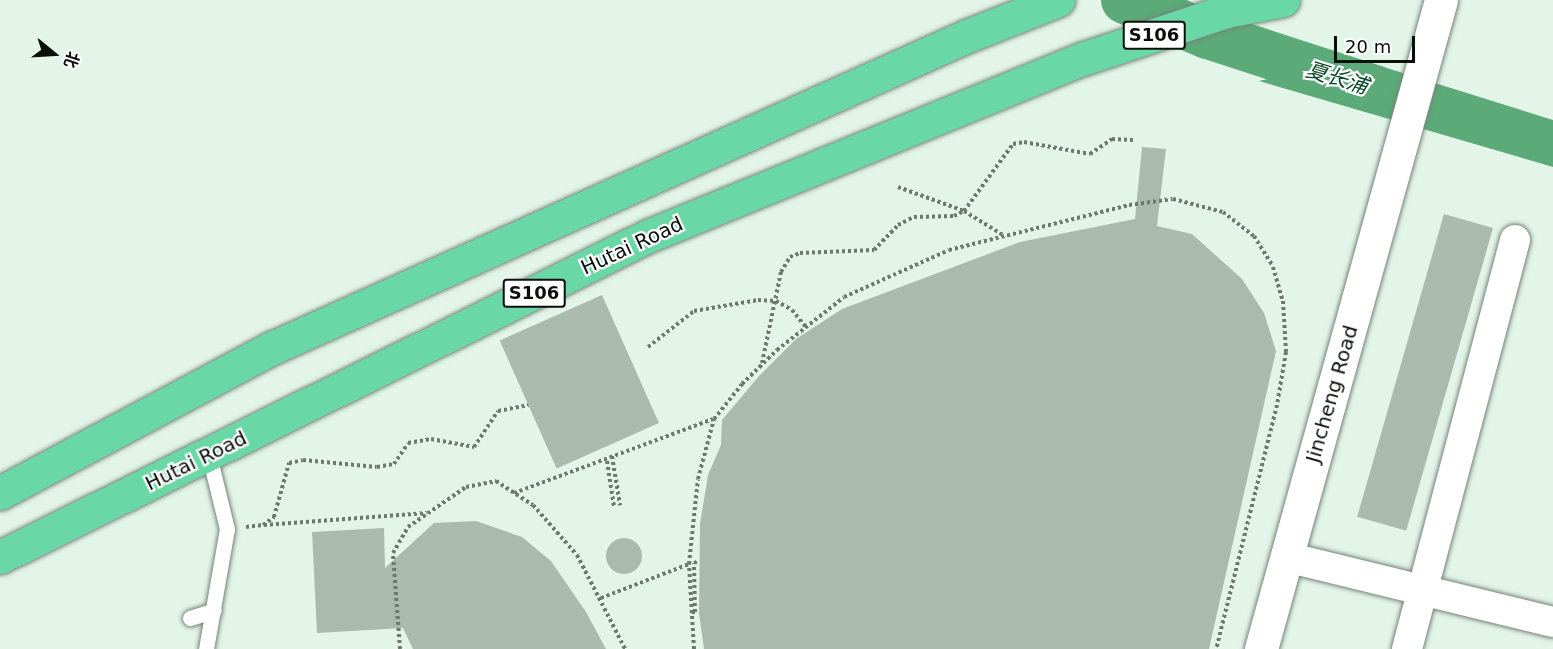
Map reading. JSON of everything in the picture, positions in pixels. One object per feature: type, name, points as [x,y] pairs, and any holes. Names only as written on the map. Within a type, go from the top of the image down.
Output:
[{"type":"main road","points":[[0,493],[272,348],[1026,12],[1058,0]]},
{"type":"main road","name":"Hutai Road","points":[[0,557],[648,236],[1082,59],[1226,11],[1283,0]]},
{"type":"street","name":"Jincheng Road","points":[[1261,649],[1441,0]]},
{"type":"street","points":[[1407,649],[1515,240]]},
{"type":"street","points":[[1287,557],[1553,622]]},
{"type":"lane","points":[[206,649],[227,529],[209,455]]},
{"type":"lane","points":[[190,618],[214,610]]},
{"type":"path","points":[[761,365],[781,272],[790,257],[800,253],[874,250],[898,225],[914,218],[954,216],[964,211],[1013,144],[1024,142],[1090,154],[1112,139],[1133,140]]},
{"type":"path","points":[[898,187],[964,211],[1004,236]]},
{"type":"path","points":[[694,649],[689,564],[698,479],[714,419],[761,365],[844,297],[949,250],[1129,205],[1173,199],[1223,212],[1254,237],[1273,267],[1283,301],[1286,352],[1276,405],[1216,649]]},
{"type":"path","points":[[648,347],[694,311],[776,301],[792,310],[806,327]]},
{"type":"path","points":[[263,525],[274,517],[289,463],[303,460],[377,467],[394,464],[408,443],[431,439],[474,447],[498,411],[528,405]]},
{"type":"path","points":[[514,492],[607,461],[612,456],[714,419]]},
{"type":"path","points":[[612,456],[620,505]]},
{"type":"path","points":[[607,461],[614,507]]},
{"type":"path","points":[[400,649],[393,553],[408,527],[465,487],[496,481],[533,505],[577,555],[601,598],[625,649]]},
{"type":"path","points":[[227,529],[429,513]]},
{"type":"path","points":[[692,612],[695,612],[693,563],[699,561]]},
{"type":"path","points":[[601,598],[689,564]]},
{"type":"water","points":[[1358,59],[1553,120],[1553,167],[1259,81]]},
{"type":"building","points":[[1142,147],[1166,149],[1157,226],[1192,234],[1242,279],[1264,313],[1276,351],[1209,649],[704,649],[699,613],[700,524],[708,475],[721,445],[722,420],[759,376],[796,339],[842,309],[1020,242],[1135,219]]},
{"type":"building","points":[[1444,214],[1493,228],[1406,531],[1357,517]]},
{"type":"building","points":[[602,295],[659,423],[557,468],[500,341]]},
{"type":"building","points":[[476,521],[522,537],[551,561],[586,612],[606,649],[413,649],[403,628],[317,633],[312,532],[384,528],[385,568],[434,523]]},
{"type":"building","points":[[624,538],[637,543],[642,556],[637,569],[624,574],[611,569],[606,556],[611,543]]},
{"type":"waterway","name":"夏长浦","points":[[1125,0],[1208,35],[1374,89]]}]
